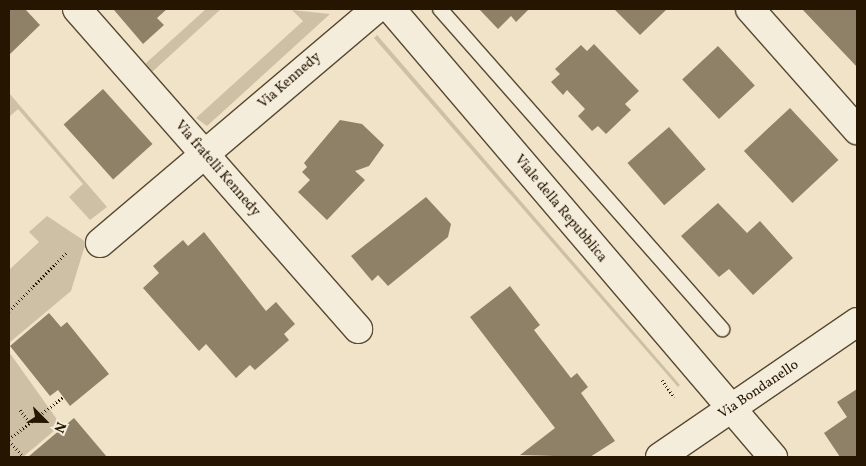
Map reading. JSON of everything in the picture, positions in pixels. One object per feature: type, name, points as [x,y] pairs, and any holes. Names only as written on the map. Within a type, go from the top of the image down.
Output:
[{"type":"street","name":"Via fratelli Kennedy","points":[[76,9],[358,329]]},
{"type":"street","name":"Via Kennedy","points":[[100,243],[376,9]]},
{"type":"street","name":"Viale della Repubblica","points":[[391,9],[729,410],[773,457]]},
{"type":"street","points":[[750,9],[857,130]]},
{"type":"street","name":"Via Bondanello","points":[[660,457],[857,322]]},
{"type":"lane","points":[[440,9],[722,329]]},
{"type":"path","points":[[9,312],[68,251]]},
{"type":"path","points":[[662,380],[674,397]]},
{"type":"path","points":[[24,457],[9,440],[63,397]]},
{"type":"path","points":[[20,410],[30,423]]},
{"type":"shaded area","points":[[206,9],[221,9],[152,72],[145,64]]},
{"type":"shaded area","points":[[292,10],[330,14],[207,126],[196,118],[303,21]]},
{"type":"shaded area","points":[[377,35],[680,385],[678,387],[374,38]]},
{"type":"shaded area","points":[[9,93],[107,207],[90,220],[69,197],[83,184],[18,109],[9,117]]},
{"type":"shaded area","points":[[47,216],[86,242],[71,291],[9,343],[9,270],[39,242],[29,232]]},
{"type":"shaded area","points":[[9,352],[61,425],[23,457],[9,457]]},
{"type":"building","points":[[9,9],[25,9],[40,25],[9,55]]},
{"type":"building","points":[[167,9],[157,18],[164,25],[143,44],[114,10]]},
{"type":"building","points":[[479,9],[529,9],[516,22],[511,16],[498,29]]},
{"type":"building","points":[[614,9],[667,9],[640,35]]},
{"type":"building","points":[[802,9],[857,9],[857,67]]},
{"type":"building","points":[[594,44],[639,91],[625,104],[631,110],[606,134],[598,126],[592,131],[578,116],[585,109],[567,90],[563,95],[551,82],[560,74],[555,69],[581,45],[587,51]]},
{"type":"building","points":[[718,46],[755,85],[719,119],[682,79]]},
{"type":"building","points":[[103,89],[153,144],[113,179],[64,124]]},
{"type":"building","points":[[790,108],[838,160],[792,203],[744,151]]},
{"type":"building","points":[[340,120],[362,124],[384,145],[369,166],[355,171],[365,180],[327,220],[298,192],[310,180],[302,172],[307,167],[304,163]]},
{"type":"building","points":[[669,127],[706,169],[664,205],[627,163]]},
{"type":"building","points":[[426,197],[451,224],[448,237],[388,286],[378,275],[372,281],[351,256]]},
{"type":"building","points":[[718,203],[747,233],[760,221],[793,258],[753,295],[729,269],[719,277],[681,236]]},
{"type":"building","points":[[204,232],[266,311],[276,302],[295,324],[284,334],[289,340],[255,370],[250,365],[236,378],[206,344],[199,351],[143,288],[159,273],[153,266],[183,240],[188,246]]},
{"type":"building","points":[[510,286],[540,325],[534,330],[571,378],[577,373],[588,387],[581,393],[615,441],[590,457],[520,455],[555,428],[470,317]]},
{"type":"building","points":[[49,313],[61,327],[67,322],[109,374],[70,406],[58,390],[50,396],[10,346]]},
{"type":"building","points":[[857,389],[857,457],[840,457],[824,433],[847,417],[837,402]]},
{"type":"building","points":[[74,418],[107,457],[28,457]]}]
